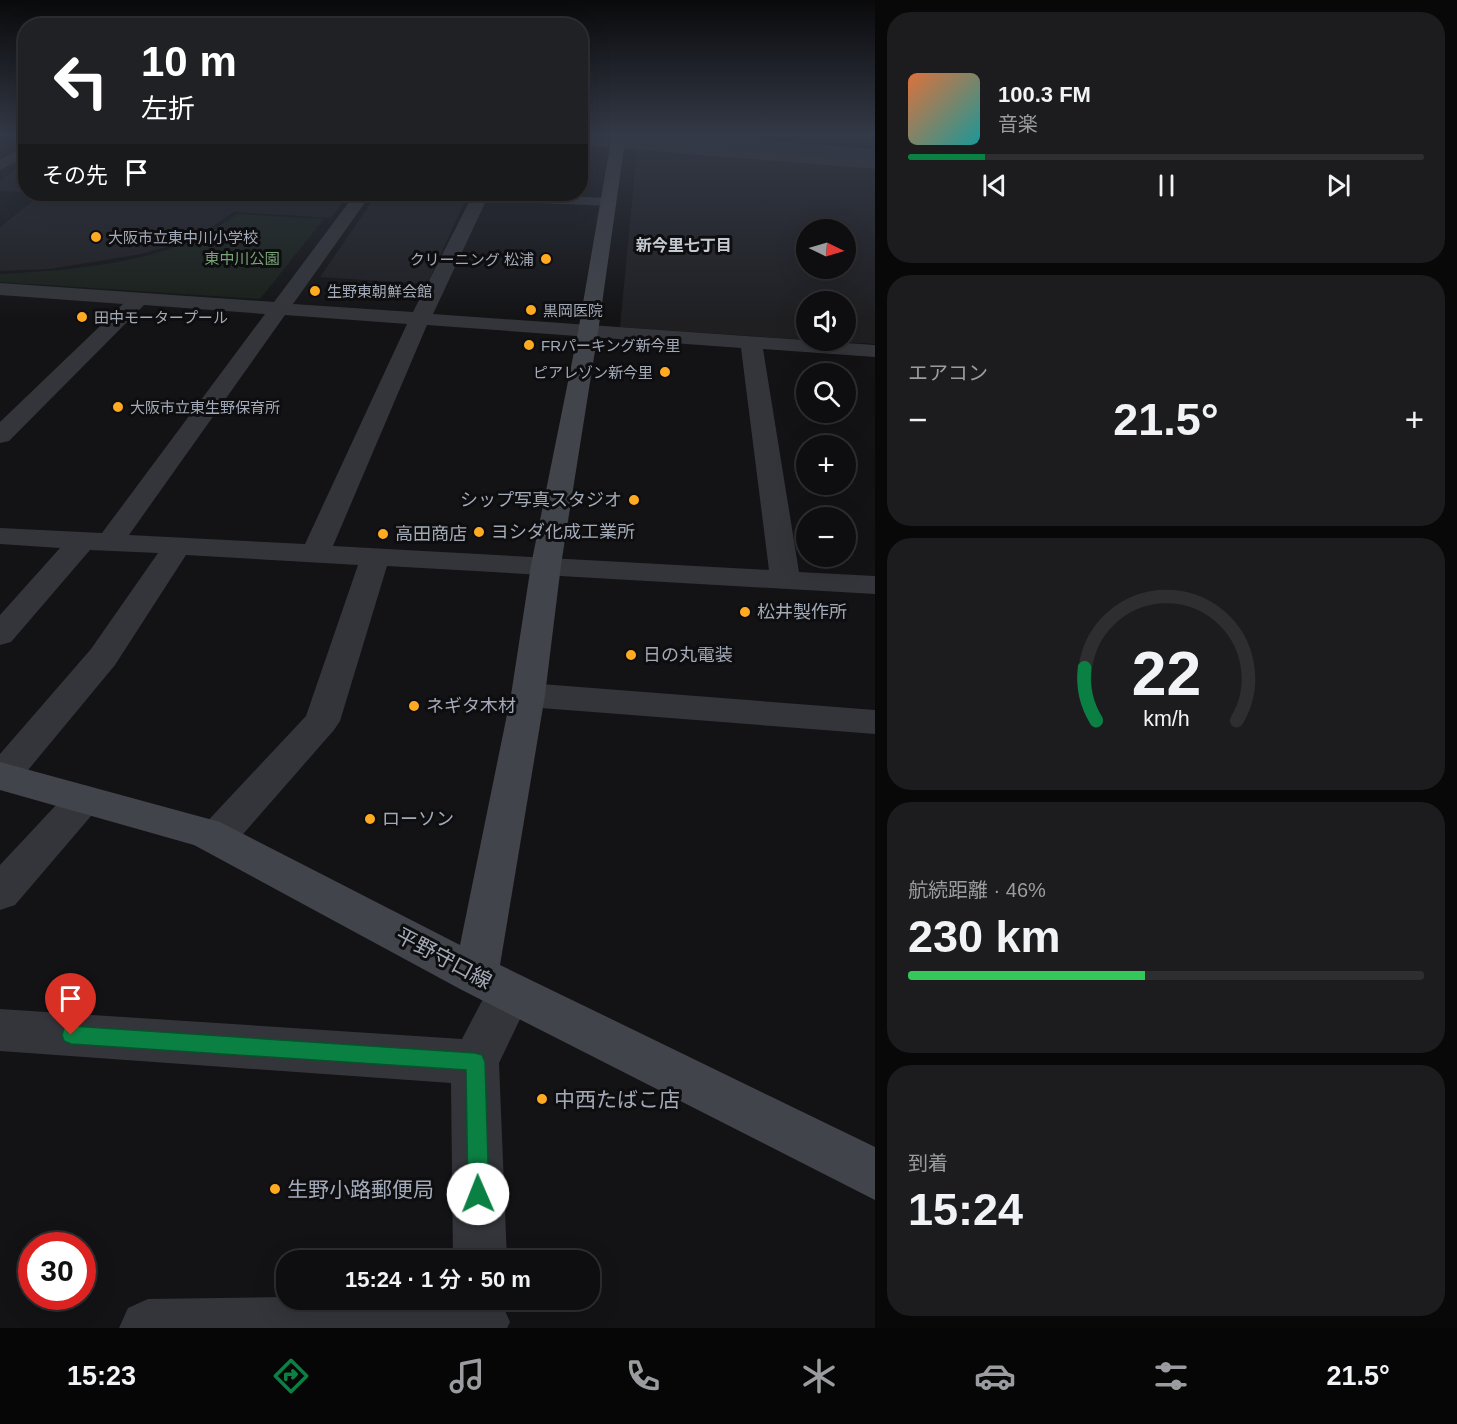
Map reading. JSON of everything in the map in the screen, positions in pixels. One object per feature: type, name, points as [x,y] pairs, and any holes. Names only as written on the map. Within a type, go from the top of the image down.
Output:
[{"type":"street","points":[[480,1250],[475,1062],[493,984],[546,565],[588,332],[607,196]]},
{"type":"street","points":[[0,635],[97,541],[197,419],[358,201]]},
{"type":"street","points":[[315,554],[420,320],[477,201]]},
{"type":"street","points":[[588,201],[606,202]]},
{"type":"street","points":[[2,291],[875,351]]},
{"type":"street","points":[[0,436],[139,299]]},
{"type":"street","points":[[751,343],[785,579]]},
{"type":"street","points":[[0,536],[875,585]]},
{"type":"street","points":[[0,776],[104,657],[178,546]]},
{"type":"street","points":[[216,838],[322,721],[375,557]]},
{"type":"street","points":[[528,695],[875,722]]},
{"type":"street","name":"平野守口線","points":[[0,776],[216,838],[493,984],[875,1174]]},
{"type":"street","points":[[0,893],[84,799]]},
{"type":"street","points":[[0,1030],[475,1062]]},
{"type":"street","points":[[148,1328],[482,1316]]},
{"type":"shaded area","points":[[633,196],[875,196],[875,344],[856,343],[856,291],[796,291],[796,339],[620,327]]},
{"type":"shaded area","name":"大阪市立東中川小学校","points":[[33,201],[344,201],[331,218],[234,212],[207,230],[177,244],[141,254],[50,269],[0,271],[0,227]]},
{"type":"shaded area","points":[[372,201],[465,201],[427,284],[320,277]]},
{"type":"green space","name":"東中川公園","points":[[237,214],[324,219],[260,299],[0,282],[0,274],[93,266],[154,254],[211,231]]},
{"type":"place","name":"大阪市立東中川小学校","points":[[96,237]]},
{"type":"place","name":"クリーニング 松浦","points":[[546,259]]},
{"type":"place","name":"生野東朝鮮会館","points":[[315,291]]},
{"type":"place","name":"黒岡医院","points":[[531,310]]},
{"type":"place","name":"田中モータープール","points":[[82,317]]},
{"type":"place","name":"FRパーキング新今里","points":[[529,345]]},
{"type":"place","name":"ピアレゾン新今里","points":[[665,372]]},
{"type":"place","name":"大阪市立東生野保育所","points":[[118,407]]},
{"type":"place","name":"シップ写真スタジオ","points":[[634,500]]},
{"type":"place","name":"ヨシダ化成工業所","points":[[479,532]]},
{"type":"place","name":"高田商店","points":[[383,534]]},
{"type":"place","name":"松井製作所","points":[[745,612]]},
{"type":"place","name":"日の丸電装","points":[[631,655]]},
{"type":"place","name":"ネギタ木材","points":[[414,706]]},
{"type":"place","name":"ローソン","points":[[370,819]]},
{"type":"place","name":"中西たばこ店","points":[[542,1099]]},
{"type":"place","name":"生野小路郵便局","points":[[275,1189]]},
{"type":"district","name":"新今里七丁目","points":[[684,245]]},
{"type":"route","points":[[71,1035],[475,1062],[478,1194]]}]
